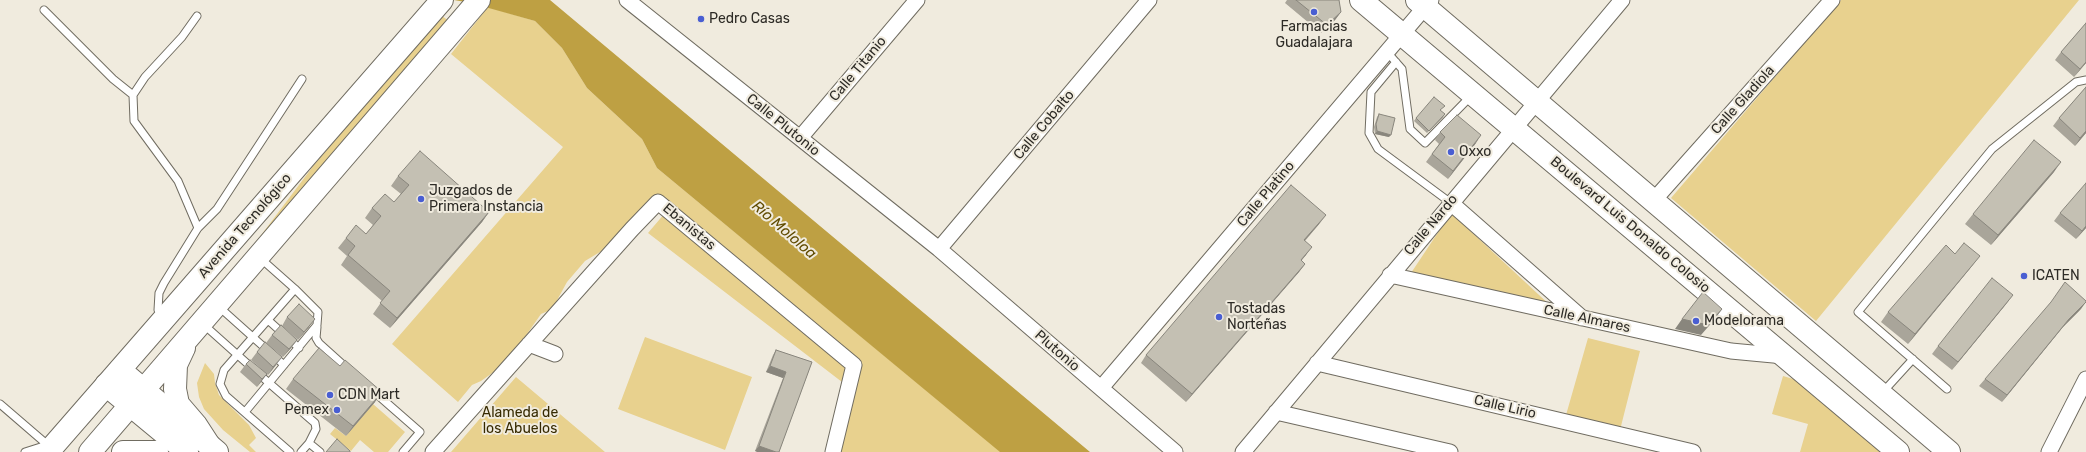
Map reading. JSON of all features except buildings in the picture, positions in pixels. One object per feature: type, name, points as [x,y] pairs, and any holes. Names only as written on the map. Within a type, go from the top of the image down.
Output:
[{"type":"main road","name":"Avenida Tecnológico","points":[[49,448],[164,319],[442,0]]},
{"type":"main road","points":[[90,452],[479,0]]},
{"type":"main road","name":"Boulevard Luis Donaldo Colosio","points":[[1362,0],[1898,452]]},
{"type":"main road","points":[[1424,2],[1537,101],[1948,452]]},
{"type":"main road","points":[[195,330],[176,365],[175,389],[178,404],[196,424],[213,448]]},
{"type":"main road","points":[[113,377],[138,397],[213,448]]},
{"type":"main road","points":[[138,397],[181,450]]},
{"type":"main road","points":[[123,452],[157,452]]},
{"type":"street","name":"Calle Plutonio","points":[[627,0],[939,249]]},
{"type":"street","name":"Calle Titanio","points":[[800,138],[917,0]]},
{"type":"street","name":"Calle Cobalto","points":[[939,249],[1149,0]]},
{"type":"street","name":"Calle Nardo","points":[[1243,452],[1451,202],[1622,0]]},
{"type":"street","name":"Calle Gladiola","points":[[1654,200],[1832,0]]},
{"type":"street","name":"Calle Platino","points":[[1101,388],[1391,57],[1402,34],[1424,2]]},
{"type":"street","name":"Ebanistas","points":[[433,452],[658,202],[854,365],[833,452]]},
{"type":"street","points":[[1451,202],[1584,319]]},
{"type":"street","name":"Plutonio","points":[[939,249],[1175,452]]},
{"type":"street","name":"Calle Almares","points":[[1390,275],[1731,351],[1785,356]]},
{"type":"street","points":[[529,344],[554,354]]},
{"type":"street","name":"Calle Lirio","points":[[1317,363],[1693,452]]},
{"type":"street","points":[[2049,452],[2082,395],[2086,379]]},
{"type":"street","points":[[1276,412],[1450,452]]},
{"type":"lane","points":[[44,10],[113,79],[133,95]]},
{"type":"lane","points":[[197,16],[182,37],[145,77],[133,95],[134,121],[178,181],[198,228]]},
{"type":"lane","points":[[1451,202],[1378,149],[1369,133],[1371,92],[1391,57],[1402,69],[1410,129],[1425,143],[1473,93]]},
{"type":"lane","points":[[164,319],[158,310],[158,293],[198,228],[217,209],[302,79]]},
{"type":"lane","points":[[1947,389],[1858,312],[1992,149],[2076,82],[2086,80]]},
{"type":"lane","points":[[258,257],[295,289],[318,312],[316,338],[319,343],[354,374]]},
{"type":"lane","points":[[290,452],[226,396],[220,384],[224,370],[295,289]]},
{"type":"lane","points":[[217,305],[284,365]]},
{"type":"lane","points":[[268,320],[299,348]]},
{"type":"lane","points":[[245,412],[318,325]]},
{"type":"lane","points":[[195,330],[237,355],[315,423],[316,428],[309,443],[301,452]]},
{"type":"lane","points":[[1880,394],[1913,359]]},
{"type":"lane","points":[[366,385],[420,432],[403,452]]},
{"type":"lane","points":[[0,404],[49,448]]},
{"type":"lane","points":[[309,443],[320,452]]},
{"type":"lane","points":[[25,452],[49,448]]},
{"type":"green space","points":[[1841,0],[2079,0],[1816,321],[1671,198]]},
{"type":"green space","points":[[488,7],[535,21],[562,48],[587,88],[642,139],[657,168],[1001,452],[838,452],[858,372],[658,202],[605,249],[585,261],[567,282],[555,304],[548,311],[541,314],[520,344],[495,371],[481,381],[472,385],[458,402],[392,344],[563,147],[451,54]]},
{"type":"green space","points":[[442,16],[449,21],[222,287],[314,165]]},
{"type":"green space","points":[[665,213],[848,361],[842,382],[648,233]]},
{"type":"green space","points":[[1451,213],[1553,308],[1409,276]]},
{"type":"green space","points":[[645,337],[752,377],[725,450],[618,409]]},
{"type":"green space","points":[[1588,338],[1640,351],[1619,434],[1564,422]]},
{"type":"green space","points":[[205,363],[214,374],[219,395],[249,425],[256,438],[249,445],[256,452],[250,452],[223,430],[204,409],[199,397],[197,383]]},
{"type":"green space","points":[[1783,376],[1800,381],[1884,452],[1800,452],[1808,424],[1772,414]]},
{"type":"green space","name":"Alameda de los Abuelos","points":[[516,377],[605,452],[451,452]]},
{"type":"green space","points":[[373,404],[405,432],[388,452],[374,452],[360,440],[351,451],[330,434],[335,428],[346,436]]},
{"type":"water","name":"Río Mololoa","points":[[454,0],[550,0],[1090,452],[1000,452],[657,168],[642,139],[587,88],[562,48],[535,21],[471,3]]},
{"type":"place","name":"Farmacias Guadalajara","points":[[1314,12]]},
{"type":"place","name":"Pedro Casas","points":[[701,19]]},
{"type":"place","name":"Oxxo","points":[[1451,152]]},
{"type":"place","name":"Juzgados de Primera Instancia","points":[[421,199]]},
{"type":"place","name":"ICATEN","points":[[2024,276]]},
{"type":"place","name":"Tostadas Norteñas","points":[[1219,317]]},
{"type":"place","name":"Modelorama","points":[[1696,321]]},
{"type":"place","name":"CDN Mart","points":[[330,395]]},
{"type":"place","name":"Pemex","points":[[337,410]]}]
